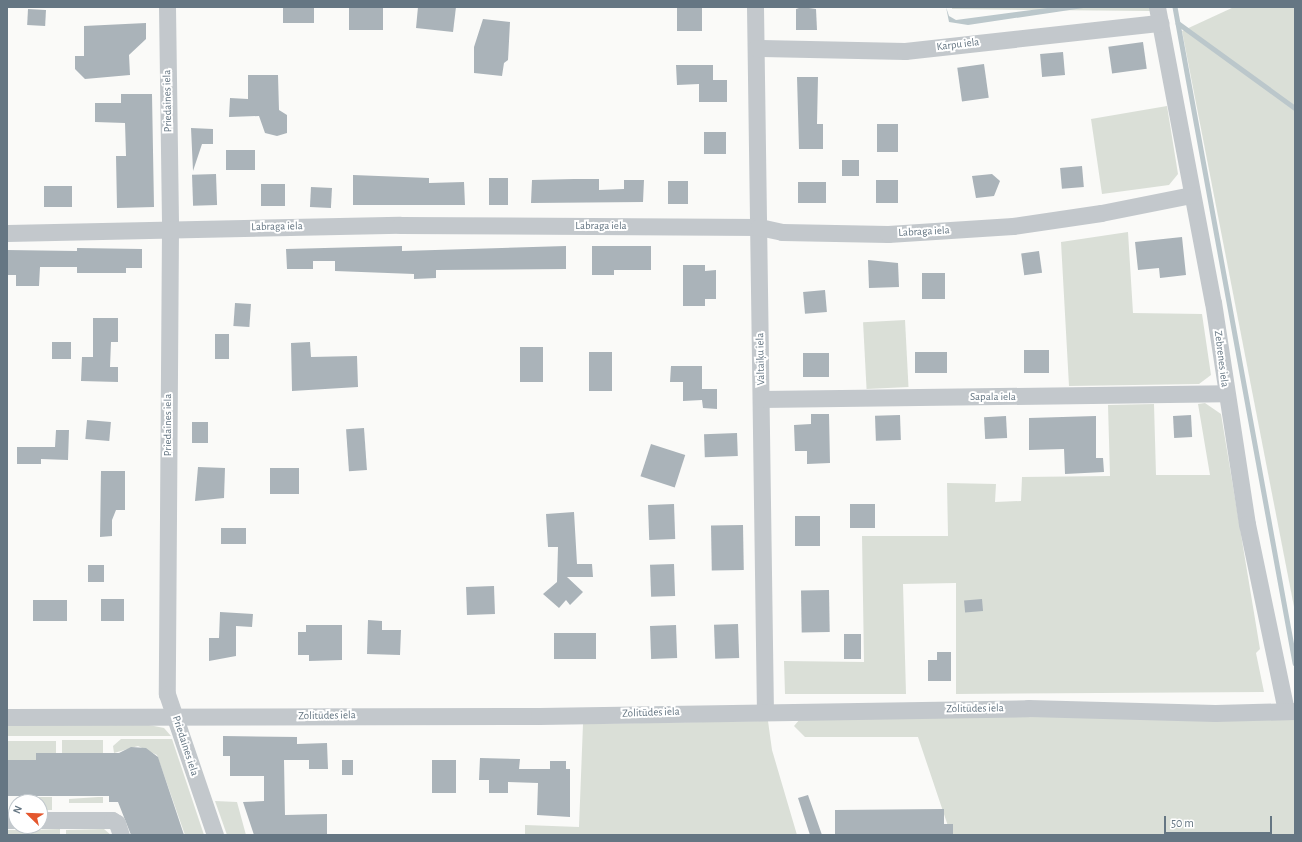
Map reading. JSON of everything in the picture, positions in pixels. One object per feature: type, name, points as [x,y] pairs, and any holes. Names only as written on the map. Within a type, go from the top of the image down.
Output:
[{"type":"street","name":"Priedaines iela","points":[[167,7],[170,230],[167,694],[177,718],[215,835]]},
{"type":"street","name":"Valtaiķu iela","points":[[755,7],[765,711]]},
{"type":"street","name":"Karpu iela","points":[[756,48],[905,51],[1159,15]]},
{"type":"street","name":"Zebrenes iela","points":[[1159,15],[1191,194],[1213,302],[1225,393],[1262,601],[1290,711]]},
{"type":"street","name":"Labraga iela","points":[[7,233],[400,225],[759,227],[782,232],[846,234],[973,230],[1101,213],[1191,194]]},
{"type":"street","name":"Sapala iela","points":[[761,399],[1225,393]]},
{"type":"street","name":"Zolitūdes iela","points":[[7,717],[177,718],[1028,708],[1215,713],[1290,711]]},
{"type":"street","points":[[48,820],[112,820],[118,823],[121,835]]},
{"type":"shaded area","points":[[946,7],[949,16],[956,20],[1055,7],[1090,7],[968,25],[949,22]]},
{"type":"shaded area","points":[[952,7],[1151,7],[1152,11],[952,9]]},
{"type":"shaded area","points":[[1234,7],[1295,7],[1295,612],[1182,31]]},
{"type":"shaded area","points":[[1167,106],[1178,174],[1169,185],[1102,194],[1091,119]]},
{"type":"shaded area","points":[[1128,232],[1133,313],[1202,314],[1211,375],[1199,384],[1069,386],[1061,242]]},
{"type":"shaded area","points":[[905,320],[909,387],[867,389],[863,322]]},
{"type":"shaded area","points":[[1205,403],[1221,414],[1260,649],[1256,653],[1264,692],[956,694],[956,583],[903,584],[906,694],[785,694],[784,661],[864,662],[862,536],[948,536],[947,483],[996,484],[995,502],[1021,501],[1022,477],[1110,476],[1108,405],[1154,404],[1156,475],[1210,475],[1198,404]]},
{"type":"shaded area","points":[[885,714],[1295,719],[1295,835],[951,835],[918,737],[805,737],[794,726],[800,719]]},
{"type":"shaded area","points":[[768,721],[772,750],[797,835],[525,835],[525,825],[579,827],[583,724]]},
{"type":"shaded area","points":[[7,723],[149,725],[164,728],[171,736],[7,736]]},
{"type":"shaded area","points":[[121,739],[172,739],[204,835],[185,835],[157,755],[138,746],[114,753],[113,746]]},
{"type":"shaded area","points":[[62,740],[103,740],[103,796],[81,760],[81,753],[62,753]]},
{"type":"shaded area","points":[[7,741],[56,741],[56,753],[36,753],[36,760],[7,760]]},
{"type":"shaded area","points":[[48,797],[52,797],[52,810],[48,810]]},
{"type":"shaded area","points":[[103,797],[103,803],[69,803],[69,799]]},
{"type":"shaded area","points":[[215,801],[237,802],[246,835],[227,835]]},
{"type":"shaded area","points":[[48,829],[60,829],[60,835],[31,835],[48,834]]},
{"type":"shaded area","points":[[104,829],[111,835],[66,835],[66,830]]},
{"type":"shaded area","points":[[7,830],[8,834],[25,835],[7,835]]},
{"type":"building","points":[[283,7],[314,7],[314,23],[283,23]]},
{"type":"building","points":[[349,7],[383,7],[383,30],[349,30]]},
{"type":"building","points":[[418,7],[456,7],[453,32],[416,28]]},
{"type":"building","points":[[802,7],[816,9],[817,30],[796,30],[796,9]]},
{"type":"building","points":[[677,8],[702,8],[702,31],[677,31]]},
{"type":"building","points":[[28,9],[46,10],[45,26],[27,25]]},
{"type":"building","points":[[483,19],[510,22],[508,60],[504,63],[502,76],[474,73],[474,47]]},
{"type":"building","points":[[146,23],[146,39],[129,55],[130,75],[85,79],[75,69],[75,56],[84,56],[84,26]]},
{"type":"building","points":[[1143,42],[1147,69],[1112,74],[1108,47]]},
{"type":"building","points":[[1063,52],[1065,75],[1042,77],[1040,54]]},
{"type":"building","points":[[984,64],[989,98],[962,101],[957,68]]},
{"type":"building","points":[[676,65],[713,65],[713,80],[727,80],[727,102],[699,102],[699,84],[677,85]]},
{"type":"building","points":[[248,75],[278,75],[279,110],[287,115],[287,133],[277,136],[265,133],[259,116],[229,117],[230,98],[248,99]]},
{"type":"building","points":[[797,77],[818,77],[817,124],[823,124],[823,149],[799,149]]},
{"type":"building","points":[[121,94],[152,94],[154,207],[117,208],[116,156],[126,156],[125,123],[95,122],[95,103],[121,103]]},
{"type":"building","points":[[877,124],[898,124],[898,152],[877,152]]},
{"type":"building","points":[[191,128],[213,129],[213,144],[202,144],[193,171]]},
{"type":"building","points":[[704,132],[726,132],[726,154],[704,154]]},
{"type":"building","points":[[226,150],[255,150],[255,170],[226,170]]},
{"type":"building","points":[[842,160],[859,160],[859,176],[842,176]]},
{"type":"building","points":[[1082,166],[1084,187],[1062,189],[1060,168]]},
{"type":"building","points":[[216,174],[217,205],[193,206],[192,175]]},
{"type":"building","points":[[992,174],[1000,181],[994,196],[976,198],[972,176]]},
{"type":"building","points":[[353,175],[429,178],[429,183],[464,182],[465,205],[353,205]]},
{"type":"building","points":[[489,178],[508,178],[508,205],[489,205]]},
{"type":"building","points":[[599,179],[599,190],[624,189],[624,180],[644,180],[643,202],[531,203],[532,180]]},
{"type":"building","points":[[876,180],[898,180],[898,203],[876,203]]},
{"type":"building","points":[[668,181],[688,181],[688,204],[668,204]]},
{"type":"building","points":[[798,182],[826,182],[826,203],[798,203]]},
{"type":"building","points":[[261,184],[285,184],[285,206],[261,206]]},
{"type":"building","points":[[44,186],[72,186],[72,207],[44,207]]},
{"type":"building","points":[[311,187],[332,188],[331,208],[310,207]]},
{"type":"building","points":[[1182,237],[1186,275],[1160,278],[1159,268],[1138,270],[1135,242]]},
{"type":"building","points":[[402,246],[402,251],[566,246],[566,269],[436,270],[436,278],[414,279],[414,274],[335,271],[335,261],[313,261],[313,269],[287,269],[286,249]]},
{"type":"building","points":[[592,246],[651,246],[651,270],[614,270],[614,275],[592,275]]},
{"type":"building","points":[[77,248],[142,249],[142,268],[126,268],[126,273],[77,273],[77,267],[40,267],[39,286],[16,286],[16,275],[7,275],[7,250],[77,251]]},
{"type":"building","points":[[1039,251],[1042,273],[1024,275],[1021,254]]},
{"type":"building","points":[[868,260],[898,263],[899,287],[869,288]]},
{"type":"building","points":[[683,265],[705,265],[705,271],[716,270],[716,299],[705,299],[705,306],[683,306]]},
{"type":"building","points":[[922,273],[945,273],[945,299],[922,299]]},
{"type":"building","points":[[825,290],[827,312],[805,314],[803,292]]},
{"type":"building","points":[[235,303],[251,304],[249,327],[233,326]]},
{"type":"building","points":[[93,318],[118,318],[118,342],[111,342],[110,367],[118,367],[118,382],[81,381],[82,357],[93,357]]},
{"type":"building","points":[[215,334],[229,334],[229,359],[215,359]]},
{"type":"building","points":[[52,342],[71,342],[71,359],[52,359]]},
{"type":"building","points":[[310,342],[311,357],[357,356],[358,387],[292,391],[291,343]]},
{"type":"building","points":[[520,347],[543,347],[543,382],[520,382]]},
{"type":"building","points":[[1024,350],[1049,350],[1049,373],[1024,373]]},
{"type":"building","points":[[589,352],[612,352],[612,391],[589,391]]},
{"type":"building","points":[[915,352],[947,352],[947,373],[915,373]]},
{"type":"building","points":[[803,353],[829,353],[829,377],[803,377]]},
{"type":"building","points":[[671,366],[702,366],[702,389],[717,389],[717,409],[703,408],[702,400],[683,401],[683,382],[670,382]]},
{"type":"building","points":[[811,414],[829,414],[830,463],[807,464],[807,451],[795,451],[794,425],[811,424]]},
{"type":"building","points":[[900,415],[901,440],[876,441],[875,416]]},
{"type":"building","points":[[1191,415],[1192,437],[1174,438],[1173,416]]},
{"type":"building","points":[[1006,416],[1007,438],[985,439],[984,417]]},
{"type":"building","points":[[1096,416],[1096,458],[1103,458],[1104,472],[1065,474],[1064,449],[1029,450],[1029,418]]},
{"type":"building","points":[[87,420],[111,422],[109,441],[85,439]]},
{"type":"building","points":[[192,422],[208,422],[208,443],[192,443]]},
{"type":"building","points":[[364,428],[367,470],[349,471],[346,429]]},
{"type":"building","points":[[56,430],[69,430],[68,460],[41,459],[41,464],[17,464],[17,447],[55,447]]},
{"type":"building","points":[[737,433],[738,456],[705,457],[704,434]]},
{"type":"building","points":[[651,444],[685,455],[675,487],[640,476]]},
{"type":"building","points":[[198,467],[225,468],[224,498],[195,501]]},
{"type":"building","points":[[270,468],[299,468],[299,494],[270,494]]},
{"type":"building","points":[[101,471],[125,471],[125,510],[116,510],[112,520],[112,536],[100,537]]},
{"type":"building","points":[[674,504],[675,539],[649,540],[648,505]]},
{"type":"building","points":[[850,504],[875,504],[875,528],[850,528]]},
{"type":"building","points":[[574,512],[577,564],[592,564],[593,577],[567,577],[583,592],[570,605],[566,600],[559,608],[543,594],[557,582],[558,547],[548,547],[546,514]]},
{"type":"building","points":[[795,516],[820,516],[820,546],[795,546]]},
{"type":"building","points":[[743,525],[744,570],[712,571],[711,526]]},
{"type":"building","points":[[221,528],[246,528],[246,544],[221,544]]},
{"type":"building","points":[[674,564],[675,596],[651,597],[650,565]]},
{"type":"building","points":[[88,565],[104,565],[104,582],[88,582]]},
{"type":"building","points":[[494,586],[495,614],[467,615],[466,587]]},
{"type":"building","points":[[801,590],[829,590],[830,632],[802,632]]},
{"type":"building","points":[[101,599],[124,599],[124,621],[101,621]]},
{"type":"building","points":[[982,599],[983,611],[965,613],[964,601]]},
{"type":"building","points":[[33,600],[67,600],[67,621],[33,621]]},
{"type":"building","points":[[220,612],[253,614],[252,627],[236,626],[236,656],[209,661],[209,638],[219,638]]},
{"type":"building","points":[[368,620],[382,621],[382,630],[401,630],[400,655],[367,654]]},
{"type":"building","points":[[738,624],[739,658],[715,659],[714,625]]},
{"type":"building","points":[[306,625],[342,625],[342,660],[309,661],[309,655],[298,655],[298,632],[306,632]]},
{"type":"building","points":[[676,625],[677,658],[651,659],[650,626]]},
{"type":"building","points":[[554,633],[596,633],[596,659],[554,659]]},
{"type":"building","points":[[844,634],[861,634],[861,659],[844,659]]},
{"type":"building","points":[[937,652],[951,652],[951,681],[928,681],[928,660],[937,660]]},
{"type":"building","points":[[223,736],[297,737],[297,744],[327,743],[328,769],[309,769],[309,760],[284,760],[285,815],[327,814],[327,835],[254,835],[243,802],[264,801],[264,776],[230,776],[230,756],[223,756]]},
{"type":"building","points":[[131,747],[146,748],[158,757],[184,835],[131,835],[118,802],[109,802],[109,796],[48,796],[48,794],[8,794],[7,796],[7,760],[36,760],[36,753],[119,753]]},
{"type":"building","points":[[480,758],[520,759],[519,769],[550,769],[550,761],[566,761],[566,769],[570,769],[570,817],[537,815],[538,783],[508,782],[508,793],[489,793],[489,780],[479,780]]},
{"type":"building","points":[[342,760],[353,760],[353,775],[342,775]]},
{"type":"building","points":[[432,760],[456,760],[456,793],[432,793]]},
{"type":"building","points":[[808,795],[822,835],[810,835],[798,798]]},
{"type":"building","points":[[944,809],[944,824],[953,824],[953,835],[835,835],[835,810]]},
{"type":"waterway","points":[[1175,7],[1295,663]]},
{"type":"waterway","points":[[1178,23],[1295,108]]}]
